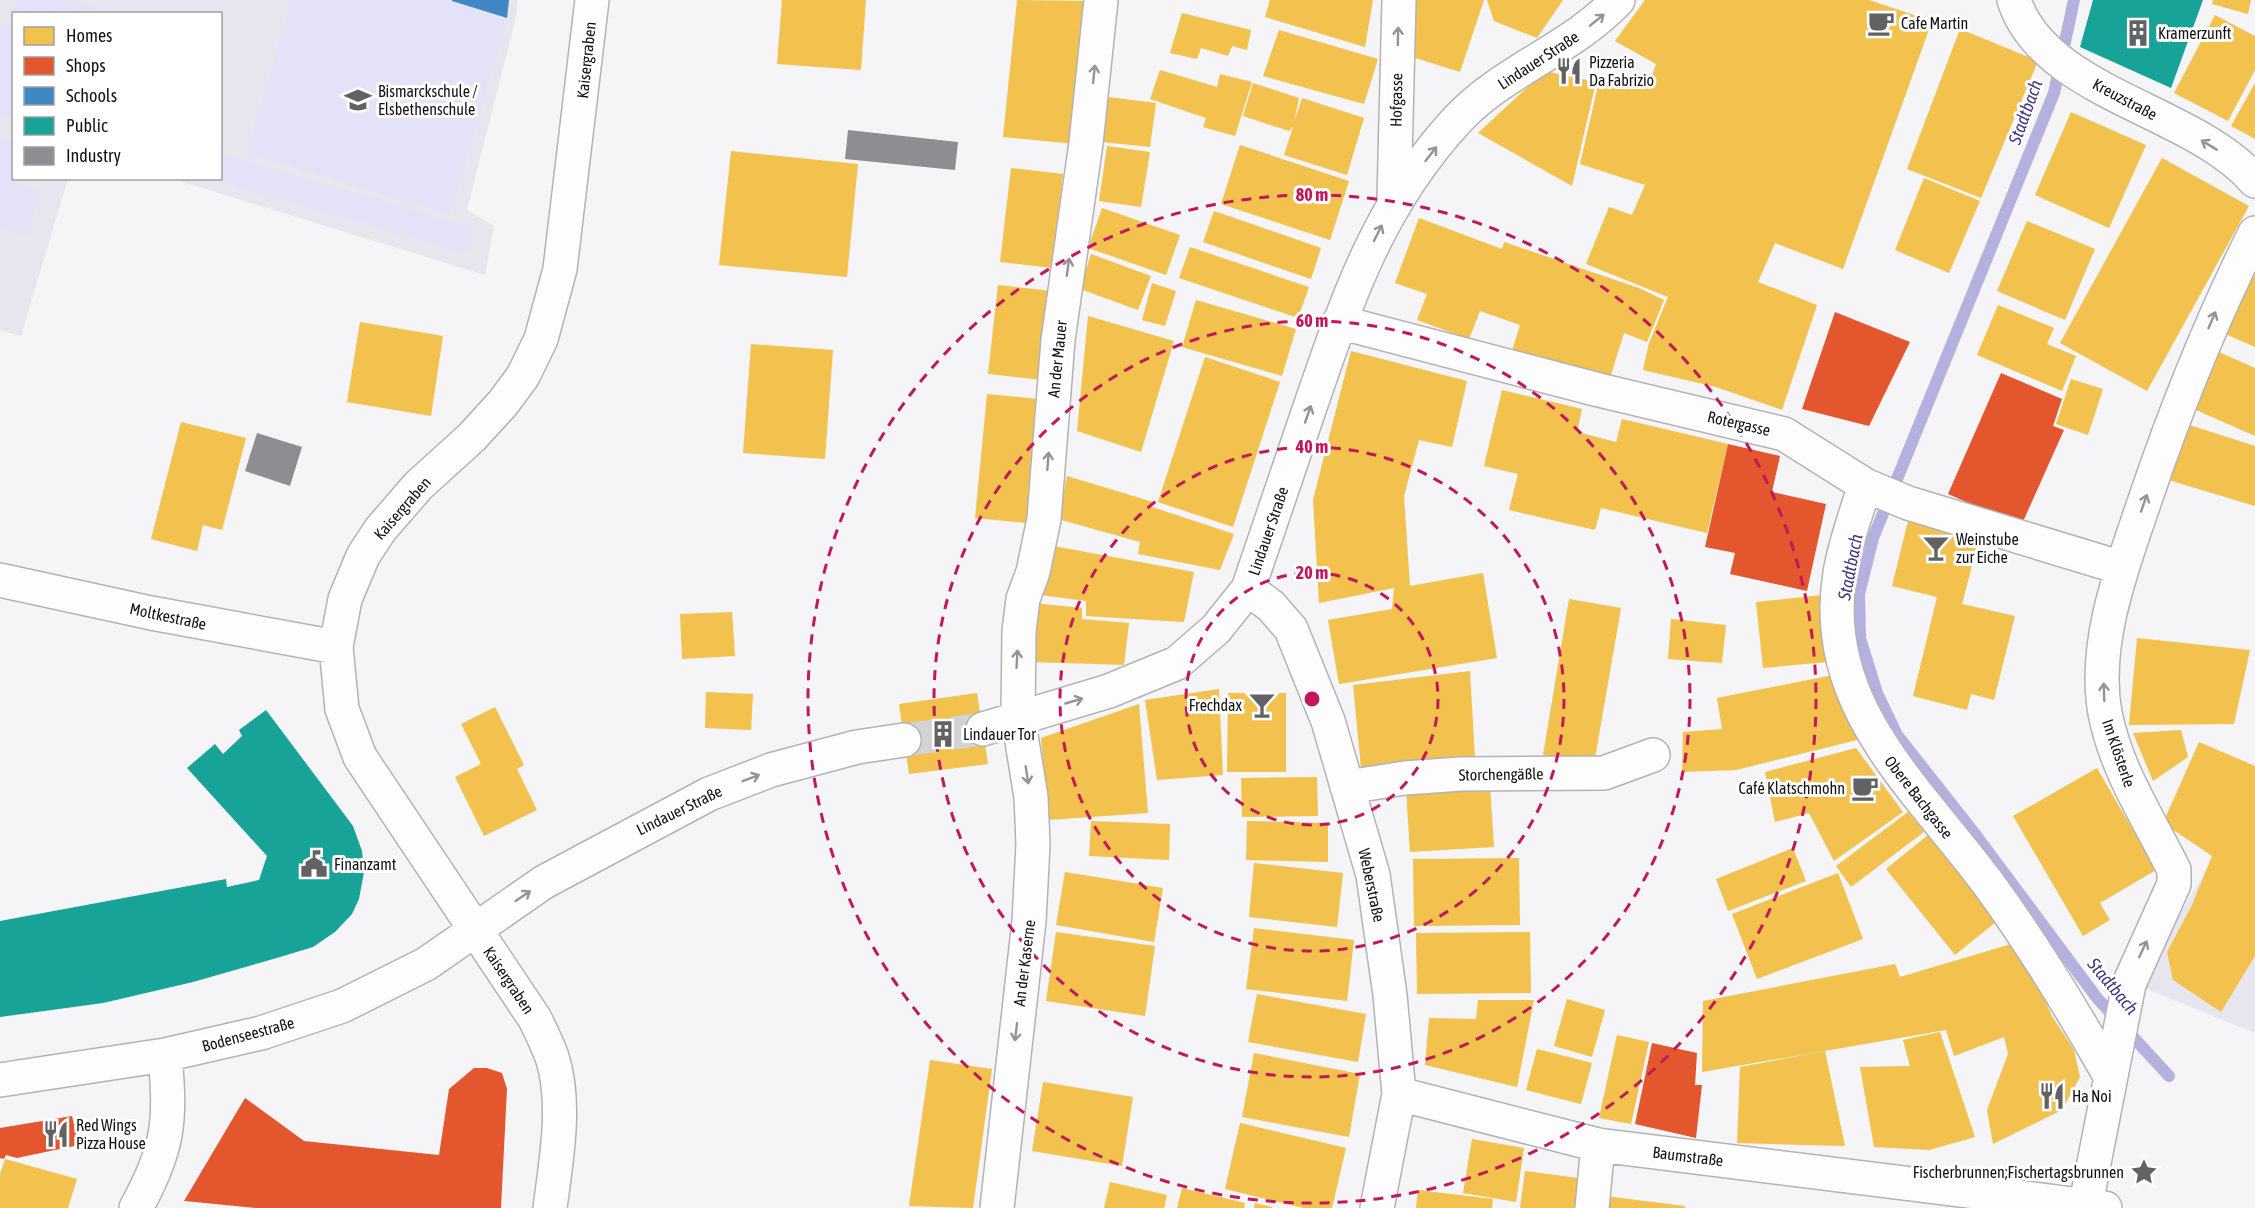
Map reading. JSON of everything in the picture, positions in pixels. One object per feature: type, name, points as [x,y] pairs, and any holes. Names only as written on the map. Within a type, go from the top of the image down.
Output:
[{"type":"street","name":"Kaisergraben","points":[[550,1208],[556,1160],[558,1102],[552,1058],[535,1019],[360,757],[342,709],[336,647],[345,599],[363,556],[380,530],[418,486],[472,437],[503,403],[523,376],[541,339],[560,269],[592,0]]},
{"type":"street","name":"An der Mauer","points":[[1018,717],[1018,631],[1023,599],[1033,572],[1044,519],[1058,340],[1089,122],[1101,0]]},
{"type":"street","name":"Hofgasse","points":[[1395,200],[1399,0]]},
{"type":"street","name":"Lindauer Straße","points":[[983,729],[1109,691],[1178,663],[1227,617],[1248,589],[1359,269],[1395,200],[1458,118],[1512,74],[1598,21],[1618,0]]},
{"type":"street","name":"Kreuzstraße","points":[[2014,0],[2017,12],[2063,63],[2211,145],[2255,181]]},
{"type":"street","name":"Im Klösterle","points":[[2095,1206],[2114,1060],[2132,974],[2174,884],[2174,870],[2130,788],[2105,712],[2103,668],[2106,639],[2112,604],[2122,568],[2166,438],[2206,334],[2255,233]]},
{"type":"street","name":"Rotergasse","points":[[1339,322],[1599,390],[1784,434],[1869,487],[1908,503],[2122,568]]},
{"type":"street","name":"Obere Bachgasse","points":[[1869,487],[1840,573],[1837,626],[1848,683],[1879,745],[1989,884],[2059,986],[2114,1060]]},
{"type":"street","name":"Moltkestraße","points":[[0,580],[151,613],[336,647]]},
{"type":"street","name":"Weberstraße","points":[[1248,589],[1271,606],[1291,629],[1328,721],[1373,875],[1390,995],[1399,1094],[1377,1208]]},
{"type":"street","name":"An der Kaserne","points":[[997,1208],[1029,921],[1034,844],[1031,797],[1018,717]]},
{"type":"street","name":"Lindauer Straße","points":[[474,928],[544,882],[709,794],[771,770],[857,747],[904,740]]},
{"type":"street","name":"Storchengäßle","points":[[1347,788],[1405,778],[1461,774],[1604,774],[1653,755]]},
{"type":"street","name":"Bodenseestraße","points":[[0,1080],[165,1055],[261,1033],[342,1006],[426,964],[474,928]]},
{"type":"street","points":[[136,1208],[154,1175],[164,1149],[168,1119],[165,1055]]},
{"type":"street","name":"Baumstraße","points":[[1399,1094],[1598,1145],[1933,1197],[1982,1192],[2095,1206]]},
{"type":"street","points":[[1592,1208],[1598,1145]]},
{"type":"shaded area","name":"Bismarckschule / Elsbethenschule","points":[[0,0],[518,0],[515,21],[467,210],[494,226],[485,275],[176,180],[222,180],[222,12],[12,12],[12,180],[68,180],[21,336],[0,330]]},
{"type":"shaded area","points":[[17,0],[71,0],[97,8],[95,12],[13,12]]},
{"type":"shaded area","points":[[292,0],[445,0],[507,20],[450,214],[247,153]]},
{"type":"shaded area","points":[[12,16],[12,119],[0,115],[0,24],[9,26]]},
{"type":"shaded area","points":[[0,139],[12,143],[12,180],[14,184],[40,192],[27,235],[0,227]]},
{"type":"shaded area","points":[[222,154],[473,228],[466,253],[217,180],[222,180]]},
{"type":"shaded area","points":[[2255,790],[2255,1033],[2137,985]]},
{"type":"building: Homes","points":[[782,0],[866,0],[861,70],[777,64]]},
{"type":"building: Homes","points":[[1017,0],[1090,1],[1076,144],[1003,137]]},
{"type":"building: Homes","points":[[1270,0],[1373,0],[1365,47],[1265,17]]},
{"type":"building: Homes","points":[[1410,0],[1484,0],[1460,72],[1409,56]]},
{"type":"building: Homes","points":[[1487,0],[1563,0],[1537,38],[1494,21]]},
{"type":"building: Homes","points":[[1645,0],[1869,0],[1932,21],[1843,269],[1775,243],[1758,282],[1817,305],[1782,410],[1716,387],[1643,370],[1649,343],[1668,297],[1586,264],[1609,207],[1632,215],[1645,185],[1580,164],[1600,77],[1651,78],[1656,64],[1615,41]]},
{"type":"building: Homes","points":[[2213,0],[2251,0],[2248,14],[2212,4]]},
{"type":"building: Homes","points":[[1182,13],[1251,30],[1247,50],[1232,46],[1228,56],[1201,48],[1197,59],[1170,53]]},
{"type":"building: Homes","points":[[2215,15],[2255,36],[2255,70],[2228,121],[2174,93]]},
{"type":"building: Homes","points":[[1960,29],[2038,61],[1981,198],[1907,169]]},
{"type":"building: Homes","points":[[1279,30],[1378,59],[1364,104],[1263,76]]},
{"type":"building: Homes","points":[[1160,70],[1217,87],[1220,74],[1252,82],[1235,136],[1203,127],[1206,118],[1150,99]]},
{"type":"building: Homes","points":[[1545,71],[1596,82],[1572,186],[1478,133]]},
{"type":"building: Homes","points":[[1253,83],[1299,98],[1294,122],[1302,98],[1364,118],[1347,175],[1284,155],[1293,127],[1289,131],[1243,116]]},
{"type":"building: Homes","points":[[2255,83],[2255,139],[2231,126]]},
{"type":"building: Homes","points":[[1108,97],[1156,103],[1150,147],[1102,142]]},
{"type":"building: Homes","points":[[2071,112],[2146,145],[2109,228],[2035,195]]},
{"type":"building: Homes","points":[[1240,145],[1349,181],[1330,240],[1221,204]]},
{"type":"building: Homes","points":[[1107,146],[1150,152],[1141,207],[1099,201]]},
{"type":"building: Homes","points":[[731,151],[858,164],[847,277],[719,265]]},
{"type":"building: Homes","points":[[2162,158],[2249,206],[2147,391],[2060,343]]},
{"type":"building: Homes","points":[[1011,168],[1063,174],[1052,268],[1000,262]]},
{"type":"building: Homes","points":[[1924,178],[1980,201],[1949,273],[1895,250]]},
{"type":"building: Homes","points":[[1102,208],[1180,235],[1166,275],[1088,248]]},
{"type":"building: Homes","points":[[1214,211],[1321,248],[1311,279],[1203,242]]},
{"type":"building: Homes","points":[[1419,218],[1502,249],[1504,242],[1639,288],[1664,300],[1647,342],[1624,333],[1609,381],[1512,351],[1520,325],[1480,311],[1469,339],[1417,320],[1427,294],[1395,283]]},
{"type":"building: Homes","points":[[2027,221],[2095,249],[2065,320],[1997,291]]},
{"type":"building: Homes","points":[[1190,247],[1309,287],[1298,318],[1179,278]]},
{"type":"building: Homes","points":[[1091,254],[1151,276],[1138,310],[1080,289]]},
{"type":"building: Homes","points":[[2255,259],[2255,347],[2223,333]]},
{"type":"building: Homes","points":[[1152,283],[1176,291],[1165,326],[1142,320]]},
{"type":"building: Homes","points":[[998,285],[1051,291],[1042,380],[988,374]]},
{"type":"building: Homes","points":[[1196,300],[1296,329],[1282,376],[1182,347]]},
{"type":"building: Homes","points":[[1998,305],[2054,328],[2047,344],[2076,356],[2062,391],[1977,355]]},
{"type":"building: Homes","points":[[1088,316],[1174,341],[1141,452],[1077,431]]},
{"type":"building: Homes","points":[[360,322],[443,336],[431,416],[347,402]]},
{"type":"building: Homes","points":[[751,344],[833,350],[825,459],[743,453]]},
{"type":"building: Homes","points":[[2212,349],[2255,368],[2255,436],[2187,406]]},
{"type":"building: Homes","points":[[1351,351],[1467,381],[1452,447],[1419,440],[1404,496],[1410,586],[1483,573],[1497,658],[1339,684],[1328,620],[1392,609],[1394,588],[1319,603],[1313,500]]},
{"type":"building: Homes","points":[[1205,357],[1280,382],[1233,527],[1158,502]]},
{"type":"building: Homes","points":[[2071,379],[2103,389],[2088,435],[2056,424]]},
{"type":"building: Homes","points":[[1502,390],[1582,409],[1577,432],[1616,442],[1622,419],[1728,444],[1707,533],[1601,508],[1595,530],[1509,510],[1518,474],[1484,466]]},
{"type":"building: Homes","points":[[987,394],[1049,400],[1037,524],[975,518]]},
{"type":"building: Homes","points":[[181,422],[246,438],[222,530],[203,525],[197,551],[151,539]]},
{"type":"building: Homes","points":[[2183,423],[2255,446],[2255,506],[2165,479]]},
{"type":"building: Homes","points":[[1067,476],[1153,502],[1152,507],[1234,534],[1220,570],[1138,554],[1140,542],[1058,519]]},
{"type":"building: Homes","points":[[1909,517],[1980,535],[1962,604],[2015,616],[1994,700],[1971,694],[1967,710],[1913,696],[1937,597],[1892,586]]},
{"type":"building: Homes","points":[[1048,545],[1194,572],[1184,622],[1086,616],[1086,601],[1041,595]]},
{"type":"building: Homes","points":[[1822,595],[1828,662],[1763,668],[1756,602]]},
{"type":"building: Homes","points":[[1569,599],[1621,608],[1594,764],[1543,755]]},
{"type":"building: Homes","points":[[1033,603],[1082,608],[1082,619],[1129,623],[1124,665],[1031,662]]},
{"type":"building: Homes","points":[[732,612],[735,656],[682,659],[680,614]]},
{"type":"building: Homes","points":[[1671,619],[1726,625],[1722,663],[1668,659]]},
{"type":"building: Homes","points":[[2137,638],[2250,650],[2234,724],[2129,725]]},
{"type":"building: Homes","points":[[1470,671],[1475,758],[1361,768],[1353,685]]},
{"type":"building: Homes","points":[[1833,675],[1861,739],[1736,770],[1682,772],[1683,732],[1722,729],[1717,698]]},
{"type":"building: Homes","points":[[1219,689],[1223,775],[1157,780],[1145,700]]},
{"type":"building: Homes","points":[[706,692],[753,694],[751,730],[705,728]]},
{"type":"building: Homes","name":"Lindauer Tor","points":[[977,693],[988,764],[909,774],[899,704]]},
{"type":"building: Homes","points":[[1228,693],[1286,693],[1286,772],[1227,772]]},
{"type":"building: Homes","points":[[1139,704],[1148,813],[1048,820],[1041,738]]},
{"type":"building: Homes","points":[[495,707],[524,765],[517,769],[537,810],[484,836],[455,777],[481,764],[461,724]]},
{"type":"building: Homes","points":[[2181,730],[2188,757],[2153,781],[2133,733]]},
{"type":"building: Homes","points":[[2199,742],[2255,766],[2255,956],[2221,1012],[2173,980],[2167,952],[2192,905],[2212,856],[2163,823]]},
{"type":"building: Homes","points":[[1856,748],[1903,812],[1834,861],[1809,813],[1775,822],[1765,772]]},
{"type":"building: Homes","points":[[2097,768],[2156,870],[2100,903],[2110,920],[2083,936],[2013,816]]},
{"type":"building: Homes","points":[[1317,777],[1318,816],[1242,817],[1241,778]]},
{"type":"building: Homes","points":[[1490,785],[1494,847],[1410,852],[1406,790]]},
{"type":"building: Homes","points":[[1908,812],[1924,832],[1851,887],[1836,866]]},
{"type":"building: Homes","points":[[1091,821],[1170,824],[1169,860],[1089,856]]},
{"type":"building: Homes","points":[[1247,821],[1328,823],[1328,862],[1246,860]]},
{"type":"building: Homes","points":[[1928,835],[1997,921],[1955,955],[1886,869]]},
{"type":"building: Homes","points":[[1793,848],[1806,881],[1728,911],[1716,879]]},
{"type":"building: Homes","points":[[1519,858],[1520,925],[1414,926],[1413,859]]},
{"type":"building: Homes","points":[[1254,863],[1343,873],[1337,927],[1249,917]]},
{"type":"building: Homes","points":[[1065,872],[1163,888],[1154,942],[1056,925]]},
{"type":"building: Homes","points":[[1838,873],[1863,939],[1757,979],[1732,914]]},
{"type":"building: Homes","points":[[1254,928],[1354,940],[1347,1001],[1246,989]]},
{"type":"building: Homes","points":[[1056,932],[1155,946],[1145,1016],[1046,1001]]},
{"type":"building: Homes","points":[[1530,932],[1531,993],[1417,994],[1416,933]]},
{"type":"building: Homes","points":[[2018,942],[2052,1016],[2074,1050],[2080,1077],[2062,1110],[1993,1144],[1987,1110],[2008,1054],[2004,1037],[1954,1056],[1946,1030],[1702,1072],[1703,1001],[1895,964],[1900,977]]},
{"type":"building: Homes","points":[[1257,994],[1366,1014],[1358,1062],[1248,1042]]},
{"type":"building: Homes","points":[[1567,999],[1605,1010],[1592,1057],[1554,1046]]},
{"type":"building: Homes","points":[[1478,1000],[1534,1000],[1517,1087],[1425,1065],[1429,1018],[1476,1019]]},
{"type":"building: Homes","points":[[1940,1032],[1975,1137],[1929,1150],[1874,1147],[1860,1067],[1910,1066],[1903,1040]]},
{"type":"building: Homes","points":[[1617,1035],[1649,1042],[1631,1124],[1599,1118]]},
{"type":"building: Homes","points":[[1537,1049],[1592,1063],[1581,1104],[1526,1090]]},
{"type":"building: Homes","points":[[1825,1051],[1845,1146],[1737,1143],[1740,1067]]},
{"type":"building: Homes","points":[[1254,1053],[1360,1074],[1349,1137],[1242,1117]]},
{"type":"building: Homes","points":[[930,1060],[992,1069],[973,1208],[909,1206]]},
{"type":"building: Homes","points":[[1043,1082],[1133,1097],[1122,1166],[1032,1151]]},
{"type":"building: Homes","points":[[1240,1123],[1346,1148],[1332,1208],[1303,1208],[1225,1189]]},
{"type":"building: Homes","points":[[1472,1139],[1524,1148],[1516,1202],[1463,1193]]},
{"type":"building: Homes","points":[[5,1159],[77,1179],[68,1208],[0,1208],[0,1174]]},
{"type":"building: Homes","points":[[1525,1171],[1586,1179],[1582,1208],[1520,1208]]},
{"type":"building: Homes","points":[[1110,1182],[1167,1195],[1164,1208],[1104,1208]]},
{"type":"building: Homes","points":[[1182,1188],[1245,1203],[1244,1208],[1177,1208]]},
{"type":"building: Homes","points":[[1418,1190],[1493,1199],[1492,1208],[1416,1208]]},
{"type":"building: Homes","points":[[1605,1196],[1685,1206],[1685,1208],[1604,1208]]},
{"type":"building: Homes","points":[[1255,1203],[1272,1207],[1272,1208],[1254,1208]]},
{"type":"building: Shops","points":[[1835,312],[1910,342],[1869,426],[1802,409]]},
{"type":"building: Shops","points":[[2001,373],[2062,399],[2053,426],[2064,430],[2021,526],[1948,494]]},
{"type":"building: Shops","points":[[1728,444],[1780,456],[1772,492],[1826,504],[1807,591],[1730,574],[1735,553],[1705,547]]},
{"type":"building: Shops","points":[[1652,1043],[1697,1053],[1695,1085],[1702,1085],[1696,1138],[1635,1124]]},
{"type":"building: Shops","points":[[474,1068],[487,1068],[502,1073],[507,1089],[501,1208],[256,1208],[184,1201],[245,1098],[304,1141],[439,1155],[449,1089]]},
{"type":"building: Shops","points":[[72,1116],[79,1145],[17,1158],[6,1155],[4,1159],[0,1158],[0,1128]]},
{"type":"building: Schools","points":[[452,0],[509,0],[507,18],[452,1]]},
{"type":"building: Public","name":"Kramerzunft","points":[[2093,0],[2203,0],[2171,88],[2080,47]]},
{"type":"building: Public","name":"Finanzamt","points":[[266,710],[353,826],[362,851],[364,872],[359,899],[352,914],[335,932],[313,947],[280,957],[193,982],[103,1003],[0,1017],[0,921],[226,879],[227,887],[259,880],[267,856],[187,768],[215,744],[223,754],[242,736],[239,730]]},
{"type":"building: Industry","points":[[848,130],[958,142],[955,170],[845,159]]},
{"type":"building: Industry","points":[[257,433],[302,447],[290,486],[245,471]]},
{"type":"waterway","name":"Stadtbach","points":[[2074,0],[2054,93],[1873,538],[1859,594],[1860,638],[1877,693],[1897,735],[1975,834],[2097,998],[2169,1076]]},
{"type":"tunnel","points":[[904,740],[983,729]]},
{"type":"place","name":"Cafe Martin","points":[[1881,23]]},
{"type":"place","name":"Kramerzunft","points":[[2138,33]]},
{"type":"place","name":"Pizzeria Da Fabrizio","points":[[1569,71]]},
{"type":"place","name":"Bismarckschule / Elsbethenschule","points":[[358,100]]},
{"type":"place","name":"Weinstube zur Eiche","points":[[1936,548]]},
{"type":"place","name":"Frechdax","points":[[1262,705]]},
{"type":"place","name":"Lindauer Tor","points":[[943,734]]},
{"type":"place","name":"Café Klatschmohn","points":[[1865,788]]},
{"type":"place","name":"Finanzamt","points":[[314,864]]},
{"type":"place","name":"Ha Noi","points":[[2052,1096]]},
{"type":"place","name":"Red Wings Pizza House","points":[[56,1134]]},
{"type":"place","name":"Fischerbrunnen;Fischertagsbrunnen","points":[[2144,1172]]}]
